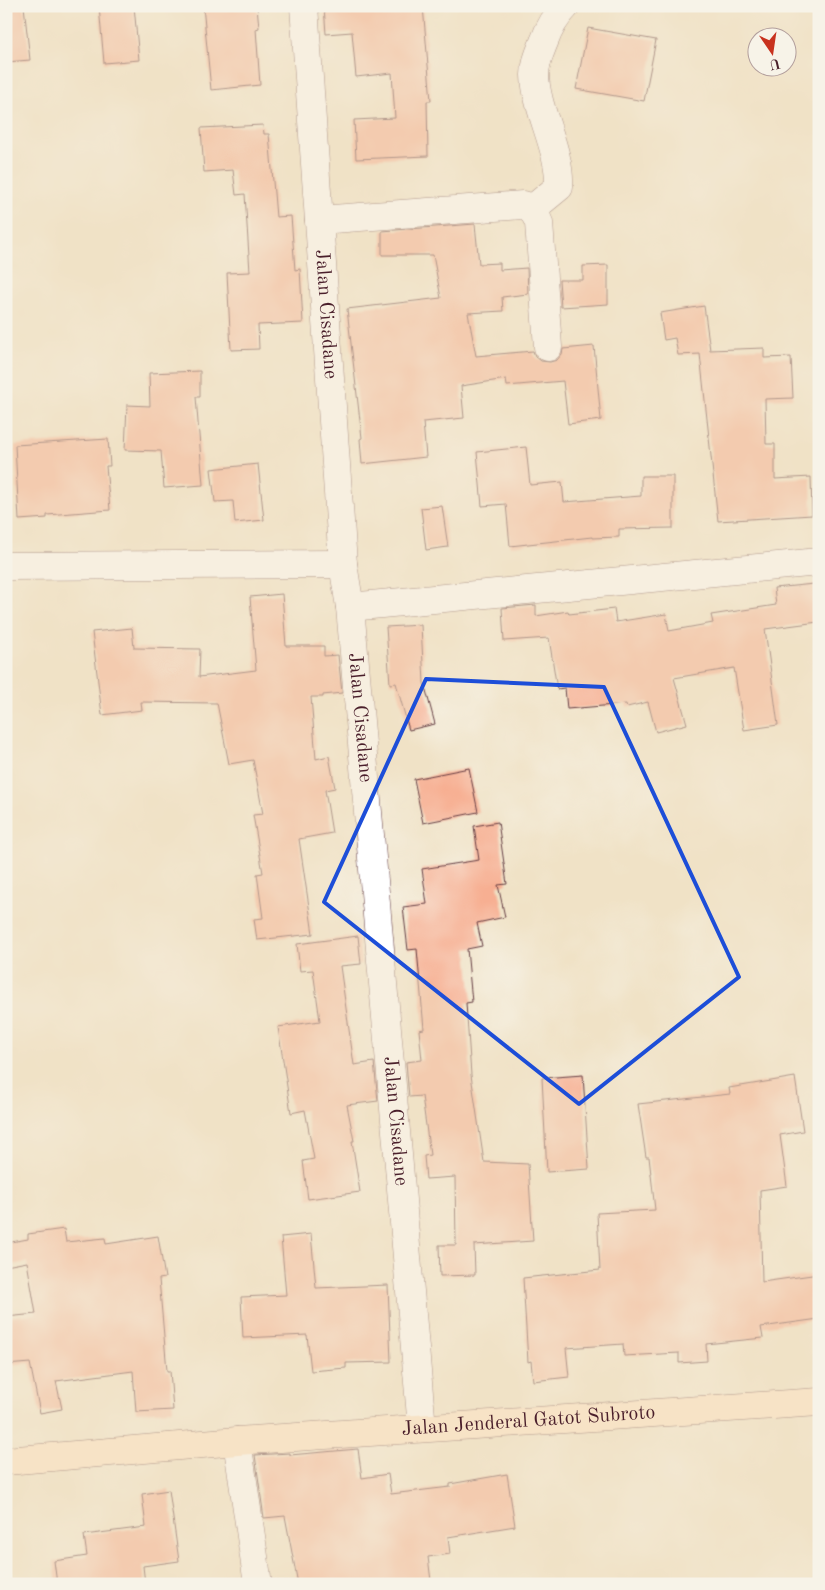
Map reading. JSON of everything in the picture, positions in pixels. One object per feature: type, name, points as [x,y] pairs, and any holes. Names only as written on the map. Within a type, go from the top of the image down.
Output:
[{"type":"main road","name":"Jalan Jenderal Gatot Subroto","points":[[6,1461],[237,1441],[819,1402]]},
{"type":"street","name":"Jalan Cisadane","points":[[304,6],[344,564],[350,607],[422,1428]]},
{"type":"street","points":[[531,210],[559,187],[558,168],[535,75],[537,59],[550,26],[566,6]]},
{"type":"street","points":[[319,220],[522,205],[531,210],[539,223],[548,347]]},
{"type":"street","points":[[350,607],[819,562]]},
{"type":"street","points":[[6,566],[344,564]]},
{"type":"street","points":[[237,1441],[258,1584]]},
{"type":"highlighted area","points":[[426,679],[604,687],[739,977],[579,1104],[324,902]]},
{"type":"building","points":[[6,6],[24,6],[30,60],[6,62]]},
{"type":"building","points":[[99,6],[134,6],[139,60],[104,63]]},
{"type":"building","points":[[203,6],[257,6],[259,28],[256,29],[260,85],[211,90]]},
{"type":"building","points":[[324,6],[423,6],[431,101],[427,101],[428,156],[356,159],[354,120],[395,118],[392,73],[356,77],[352,32],[326,34]]},
{"type":"building","points":[[588,28],[656,40],[644,101],[576,89]]},
{"type":"building","points":[[263,125],[264,134],[269,134],[276,217],[291,216],[295,270],[300,269],[303,323],[258,325],[259,349],[231,350],[227,273],[250,272],[245,194],[236,195],[233,170],[204,172],[201,128]]},
{"type":"building","points":[[475,224],[479,264],[500,263],[500,270],[527,268],[528,294],[502,297],[503,311],[468,313],[476,356],[533,351],[535,356],[541,361],[550,362],[557,360],[562,354],[563,349],[594,346],[601,420],[568,424],[563,381],[507,386],[506,379],[461,386],[464,418],[423,422],[426,457],[362,464],[360,439],[362,438],[347,309],[441,298],[433,255],[382,255],[382,231]]},
{"type":"building","points":[[608,265],[608,304],[561,307],[559,280],[583,280],[583,266]]},
{"type":"building","points":[[704,306],[710,350],[764,348],[764,358],[791,357],[793,398],[765,399],[766,444],[775,444],[775,479],[811,477],[812,515],[718,521],[700,354],[678,355],[675,338],[664,340],[660,313]]},
{"type":"building","points":[[200,371],[200,397],[196,397],[203,485],[164,488],[161,451],[125,450],[127,405],[150,406],[149,373]]},
{"type":"building","points":[[108,439],[110,466],[106,466],[110,510],[47,515],[47,518],[19,520],[15,445]]},
{"type":"building","points":[[526,447],[530,485],[562,482],[564,502],[641,496],[641,476],[673,476],[673,528],[619,529],[619,537],[592,537],[510,546],[506,504],[482,506],[477,452]]},
{"type":"building","points":[[258,464],[264,520],[235,523],[233,501],[215,502],[211,469]]},
{"type":"building","points":[[442,506],[448,547],[426,550],[421,508]]},
{"type":"building","points":[[814,584],[818,622],[765,629],[778,725],[744,730],[734,668],[674,678],[687,724],[656,732],[648,702],[627,707],[626,704],[567,709],[565,688],[557,689],[549,638],[504,641],[502,608],[536,605],[536,616],[568,611],[569,614],[614,609],[616,622],[666,614],[669,631],[713,623],[711,615],[776,605],[774,588]]},
{"type":"building","points":[[282,594],[286,646],[324,646],[324,656],[338,655],[342,693],[323,695],[323,697],[311,697],[316,759],[329,756],[335,788],[325,790],[332,833],[299,839],[313,934],[257,940],[254,919],[263,918],[257,874],[263,873],[253,815],[263,814],[253,760],[229,764],[217,703],[141,702],[142,710],[102,715],[92,632],[132,628],[134,648],[200,649],[199,677],[256,670],[250,597]]},
{"type":"building","points":[[421,625],[424,683],[435,724],[409,730],[396,683],[390,684],[386,627]]},
{"type":"building","points":[[469,768],[478,812],[423,823],[414,779]]},
{"type":"building","points":[[498,822],[507,884],[498,885],[505,917],[477,923],[482,946],[467,949],[472,1002],[466,1003],[471,1075],[484,1162],[528,1164],[533,1241],[474,1245],[475,1275],[440,1276],[439,1245],[456,1245],[455,1177],[426,1179],[424,1156],[430,1155],[422,1096],[409,1097],[406,1062],[422,1060],[419,1030],[424,1029],[417,949],[408,950],[403,907],[427,904],[422,869],[479,860],[474,826]]},
{"type":"building","points":[[358,936],[361,964],[340,966],[354,1065],[374,1062],[378,1101],[347,1105],[354,1141],[352,1141],[360,1192],[308,1199],[303,1161],[314,1159],[305,1110],[291,1113],[278,1027],[320,1021],[313,970],[300,971],[297,944]]},
{"type":"building","points":[[583,1075],[589,1169],[547,1172],[542,1078]]},
{"type":"building","points":[[795,1077],[803,1131],[780,1135],[787,1186],[760,1190],[762,1282],[819,1274],[819,1319],[761,1327],[763,1338],[706,1344],[707,1361],[679,1363],[679,1353],[624,1356],[623,1344],[566,1348],[569,1377],[533,1381],[531,1361],[528,1362],[523,1278],[600,1270],[597,1213],[655,1210],[649,1157],[646,1157],[638,1104],[730,1094],[729,1088]]},
{"type":"building","points":[[64,1229],[66,1242],[105,1238],[106,1244],[158,1236],[165,1278],[159,1279],[167,1371],[170,1371],[173,1410],[136,1412],[133,1371],[56,1381],[62,1409],[40,1413],[30,1363],[6,1365],[6,1317],[36,1314],[27,1262],[6,1266],[6,1243],[28,1239],[28,1234]]},
{"type":"building","points":[[311,1234],[316,1288],[388,1285],[391,1362],[346,1363],[346,1368],[311,1371],[307,1335],[243,1338],[241,1297],[286,1295],[281,1237]]},
{"type":"building","points":[[358,1449],[362,1478],[388,1474],[391,1494],[450,1487],[450,1484],[507,1474],[515,1526],[448,1537],[450,1554],[428,1557],[431,1581],[413,1584],[298,1584],[285,1516],[264,1518],[255,1455],[290,1453],[290,1455]]},
{"type":"building","points":[[169,1490],[179,1561],[143,1566],[145,1584],[57,1584],[54,1561],[87,1556],[84,1535],[146,1527],[142,1494]]}]
